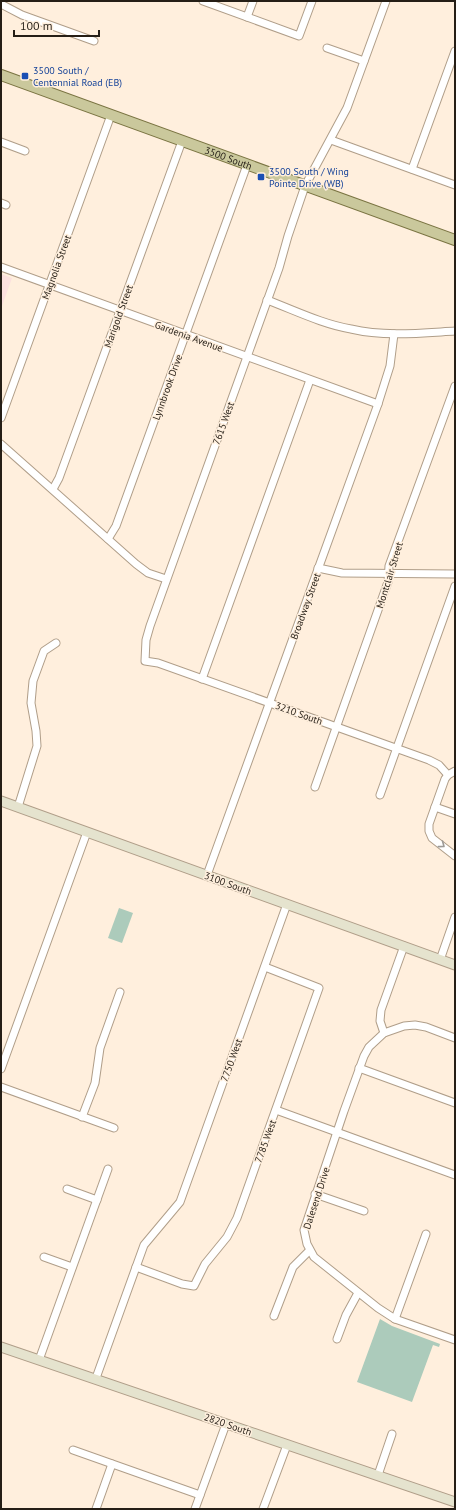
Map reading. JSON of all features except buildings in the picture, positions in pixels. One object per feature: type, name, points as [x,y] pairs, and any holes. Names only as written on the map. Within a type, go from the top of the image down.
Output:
[{"type":"main road","name":"3500 South","points":[[1,75],[455,240]]},
{"type":"street","points":[[203,1],[299,36],[312,1]]},
{"type":"street","points":[[247,17],[253,1]]},
{"type":"street","name":"7615 West","points":[[145,661],[147,633],[247,357],[305,186],[347,108],[386,1]]},
{"type":"street","points":[[1,4],[22,15],[94,42]]},
{"type":"street","points":[[327,48],[364,61]]},
{"type":"street","points":[[412,169],[455,51]]},
{"type":"street","name":"Magnolia Street","points":[[1,418],[111,115]]},
{"type":"street","points":[[331,140],[455,185]]},
{"type":"street","name":"Marigold Street","points":[[53,489],[59,478],[182,141]]},
{"type":"street","points":[[1,142],[25,150]]},
{"type":"street","name":"Lynnbrook Drive","points":[[108,539],[116,526],[247,165]]},
{"type":"street","name":"Gardenia Avenue","points":[[1,267],[378,404]]},
{"type":"street","points":[[267,300],[350,329],[394,334],[455,331]]},
{"type":"street","name":"Broadway Street","points":[[207,875],[378,404],[390,366],[394,334]]},
{"type":"street","points":[[202,679],[310,380]]},
{"type":"street","name":"Montclair Street","points":[[315,787],[388,582],[389,566],[455,386]]},
{"type":"street","points":[[1,444],[142,569],[166,579]]},
{"type":"street","points":[[318,568],[335,573],[455,574]]},
{"type":"street","points":[[380,795],[455,586]]},
{"type":"street","points":[[18,807],[37,746],[31,703],[33,682],[44,651],[56,643]]},
{"type":"street","name":"3210 South","points":[[145,661],[158,663],[397,748],[439,765],[451,773]]},
{"type":"street","points":[[451,773],[435,807],[429,824],[429,834],[455,856]]},
{"type":"street","name":"3100 South","points":[[1,801],[455,965]]},
{"type":"street","points":[[435,807],[455,814]]},
{"type":"street","points":[[1,1069],[87,832]]},
{"type":"street","name":"7750 West","points":[[96,1378],[144,1245],[157,1228],[172,1214],[180,1202],[287,904]]},
{"type":"street","points":[[440,960],[455,917]]},
{"type":"street","points":[[404,946],[380,1010],[380,1021],[384,1033],[404,1026],[415,1025],[455,1038]]},
{"type":"street","name":"7785 West","points":[[136,1267],[182,1284],[194,1286],[205,1264],[227,1238],[237,1218],[319,988],[264,967]]},
{"type":"street","points":[[82,1117],[95,1082],[100,1048],[120,992]]},
{"type":"street","name":"Dalesend Drive","points":[[384,1033],[369,1047],[359,1068],[338,1132],[315,1194],[304,1230],[304,1236],[310,1251],[319,1262],[358,1294],[395,1319],[455,1340]]},
{"type":"street","points":[[359,1068],[455,1103]]},
{"type":"street","points":[[1,1087],[114,1128]]},
{"type":"street","points":[[276,1110],[455,1175]]},
{"type":"street","points":[[39,1360],[108,1169]]},
{"type":"street","points":[[68,1189],[97,1200]]},
{"type":"street","points":[[315,1194],[364,1211]]},
{"type":"street","points":[[395,1319],[426,1234]]},
{"type":"street","points":[[274,1316],[293,1267],[310,1251]]},
{"type":"street","points":[[44,1256],[72,1267]]},
{"type":"street","points":[[337,1339],[346,1315],[358,1294]]},
{"type":"street","name":"2820 South","points":[[1,1347],[96,1378],[455,1502]]},
{"type":"street","points":[[195,1509],[226,1424]]},
{"type":"street","points":[[378,1475],[392,1434]]},
{"type":"street","points":[[263,1509],[287,1444]]},
{"type":"street","points":[[73,1450],[200,1495]]},
{"type":"street","points":[[96,1509],[112,1464]]},
{"type":"shaded area","points":[[1,274],[12,278],[1,309]]},
{"type":"green space","points":[[119,908],[133,913],[122,943],[108,938]]},
{"type":"green space","points":[[380,1319],[392,1326],[440,1344],[439,1347],[433,1345],[412,1402],[357,1382]]},
{"type":"place","name":"3500 South / Centennial Road (EB)","points":[[25,76]]},
{"type":"place","name":"3500 South / Wing Pointe Drive (WB)","points":[[261,177]]}]
